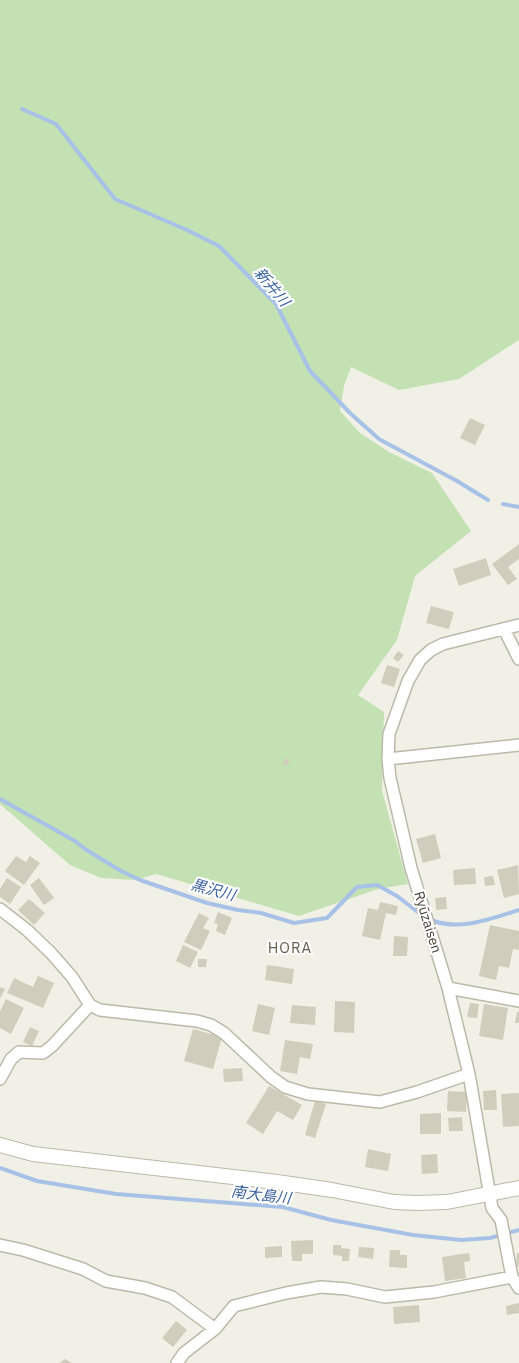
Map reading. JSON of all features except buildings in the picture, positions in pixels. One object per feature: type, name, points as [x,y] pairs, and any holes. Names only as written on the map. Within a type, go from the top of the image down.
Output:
[{"type":"street","name":"Ryūzaisen","points":[[519,625],[443,644],[431,650],[420,660],[402,697],[389,734],[388,759],[390,778],[411,868],[448,988],[470,1074],[492,1208],[500,1220],[512,1277],[519,1288]]},
{"type":"street","points":[[504,629],[519,659]]},
{"type":"street","points":[[388,759],[519,745]]},
{"type":"street","points":[[0,909],[27,930],[51,953],[72,977],[90,1005],[100,1010],[197,1021],[211,1025],[224,1033],[273,1079],[285,1087],[308,1094],[380,1102],[470,1074]]},
{"type":"street","points":[[448,988],[519,1001]]},
{"type":"street","points":[[0,1079],[11,1059],[19,1052],[43,1053],[52,1046],[90,1005]]},
{"type":"street","points":[[0,1145],[33,1154],[277,1182],[394,1202],[448,1202],[519,1188]]},
{"type":"street","points":[[0,1245],[23,1250],[83,1269],[106,1281],[145,1288],[172,1297],[215,1329]]},
{"type":"street","points":[[177,1363],[184,1353],[215,1329],[234,1306],[286,1293],[321,1287],[347,1289],[385,1296],[434,1292],[512,1277]]},
{"type":"green space","points":[[0,0],[519,0],[519,340],[459,379],[399,390],[351,367],[344,386],[340,411],[360,433],[389,452],[432,473],[471,531],[415,576],[397,640],[358,695],[384,712],[382,791],[408,884],[378,889],[299,916],[156,874],[135,880],[101,878],[70,865],[0,804]]},
{"type":"waterway","name":"新井川","points":[[22,109],[56,124],[115,199],[219,246],[276,304],[310,371],[350,413],[379,439],[488,500]]},
{"type":"waterway","name":"新井川","points":[[503,504],[519,507]]},
{"type":"waterway","name":"黒沢川","points":[[0,799],[75,841],[121,871],[140,880],[207,903],[261,913],[294,923],[327,918],[357,887],[377,885],[397,896],[419,913]]},
{"type":"waterway","name":"黒沢川","points":[[434,921],[444,924],[466,924],[488,920],[519,910]]},
{"type":"waterway","name":"南大島川","points":[[0,1168],[37,1181],[116,1194],[283,1207],[331,1220],[413,1235],[461,1240],[490,1238],[519,1230]]},
{"type":"district","name":"HORA","points":[[290,948]]}]
